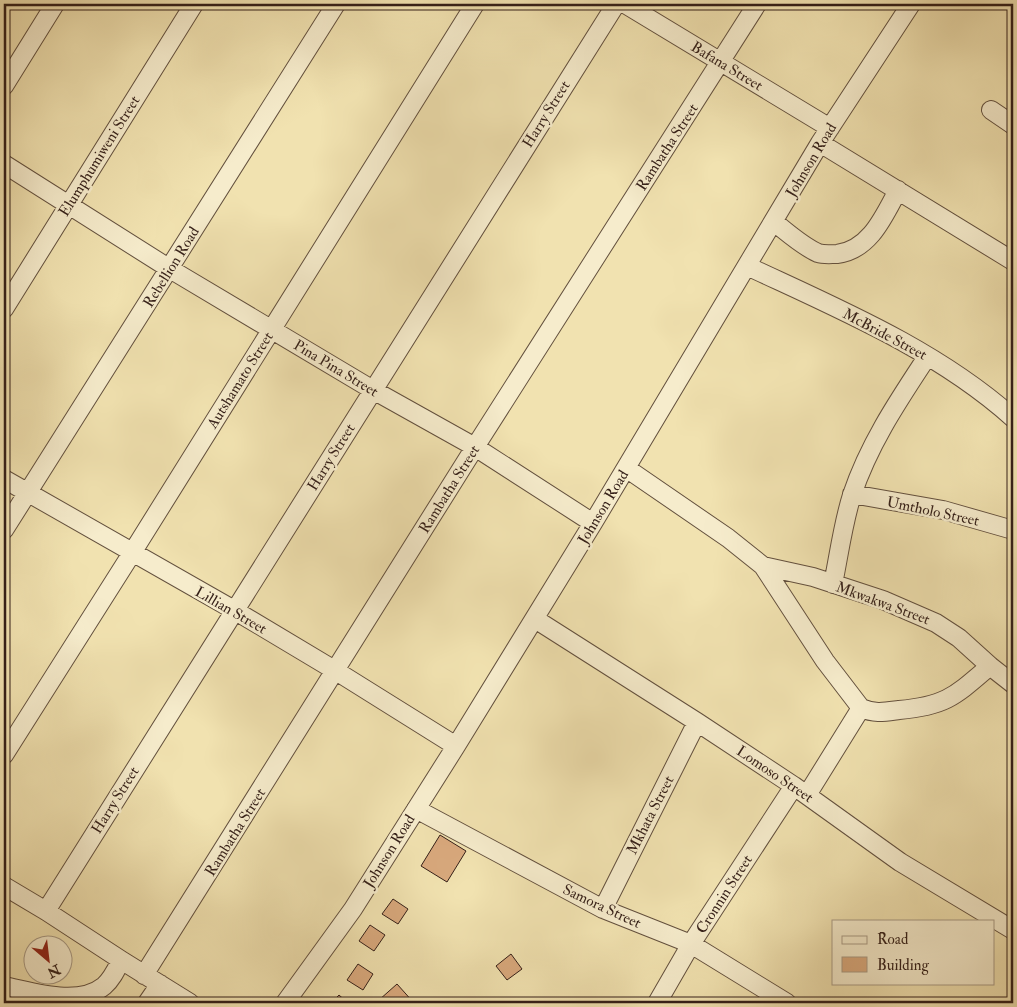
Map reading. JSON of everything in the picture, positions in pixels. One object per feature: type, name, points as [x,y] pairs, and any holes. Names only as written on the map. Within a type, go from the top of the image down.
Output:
[{"type":"street","points":[[4,86],[55,4]]},
{"type":"street","name":"Elumphumiweni Street","points":[[4,309],[194,4]]},
{"type":"street","name":"Rebellion Road","points":[[4,530],[336,4]]},
{"type":"street","name":"Autshamato Street","points":[[4,755],[132,554],[475,4]]},
{"type":"street","name":"Harry Street","points":[[46,911],[616,4]]},
{"type":"street","name":"Bafana Street","points":[[624,4],[830,128]]},
{"type":"street","name":"Rambatha Street","points":[[144,975],[475,447],[757,4]]},
{"type":"street","name":"Johnson Road","points":[[285,1003],[353,909],[456,746],[593,524],[820,143],[910,4]]},
{"type":"street","points":[[990,110],[1013,125]]},
{"type":"street","points":[[820,143],[1013,261]]},
{"type":"street","name":"Pina Pina Street","points":[[4,164],[170,269],[373,390],[475,447],[593,524]]},
{"type":"street","points":[[774,222],[818,253],[828,255],[852,250],[873,232],[898,190]]},
{"type":"street","name":"McBride Street","points":[[747,266],[877,328],[964,378],[1013,418]]},
{"type":"street","points":[[833,584],[852,494],[870,450],[886,419],[927,357]]},
{"type":"street","name":"Mkwakwa Street","points":[[626,468],[728,538],[763,566],[825,661],[861,708]]},
{"type":"street","name":"Lillian Street","points":[[4,479],[132,554],[234,610],[456,746]]},
{"type":"street","name":"Umtholo Street","points":[[852,494],[943,510],[1013,530]]},
{"type":"street","name":"Mkwakwa Street","points":[[763,566],[813,577],[883,600],[936,622],[959,638],[990,666]]},
{"type":"street","name":"Lomoso Street","points":[[535,619],[697,722],[800,791],[900,862],[1013,930]]},
{"type":"street","points":[[861,708],[872,712],[884,712],[919,709],[941,703],[958,693],[990,666],[1013,684]]},
{"type":"street","name":"Cronnin Street","points":[[657,1003],[691,944],[861,708]]},
{"type":"street","name":"Mkhata Street","points":[[603,909],[697,722]]},
{"type":"street","name":"Samora Street","points":[[416,809],[603,909],[691,944],[786,1003]]},
{"type":"street","points":[[4,886],[190,1003]]},
{"type":"street","points":[[4,986],[62,998],[85,997],[105,986],[121,960]]},
{"type":"street","points":[[147,1003],[160,984]]},
{"type":"building","points":[[440,835],[466,851],[447,882],[421,866]]},
{"type":"building","points":[[393,899],[408,909],[398,924],[382,914]]},
{"type":"building","points":[[370,925],[385,935],[374,951],[359,941]]},
{"type":"building","points":[[511,954],[522,969],[507,980],[496,966]]},
{"type":"building","points":[[358,964],[373,974],[363,990],[347,980]]},
{"type":"building","points":[[397,984],[414,1003],[382,1003],[379,1000]]},
{"type":"building","points":[[339,995],[348,1003],[331,1003]]}]
